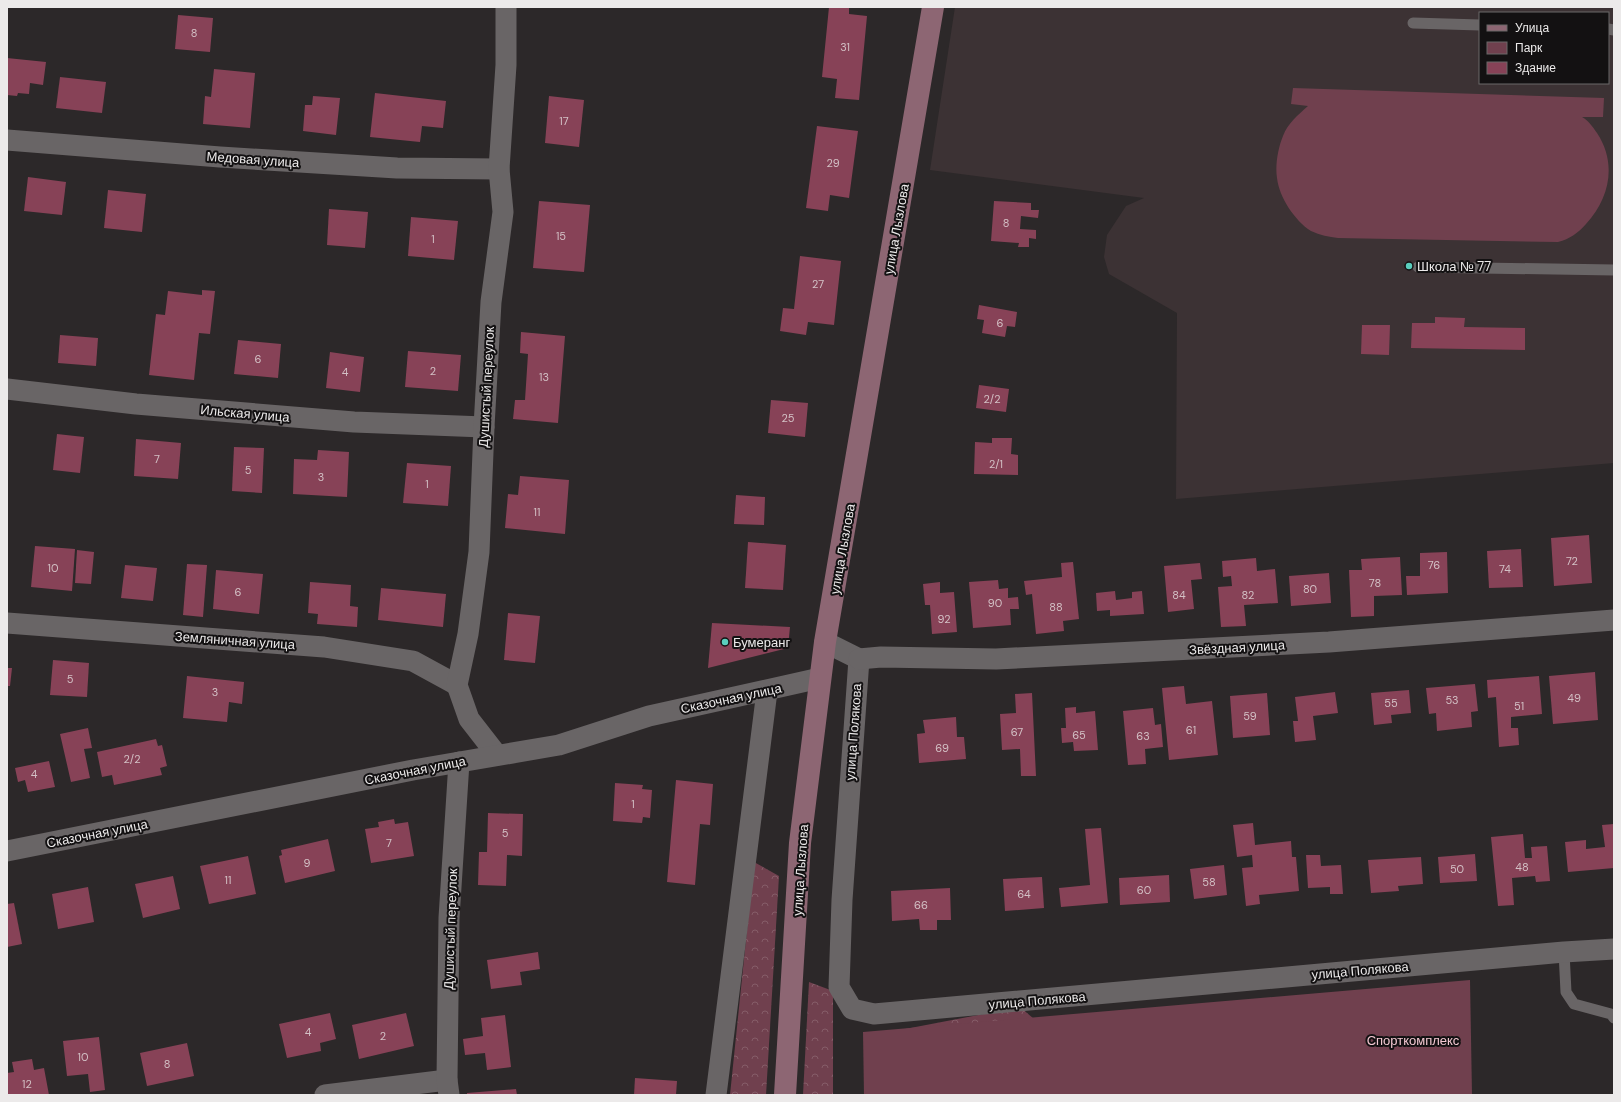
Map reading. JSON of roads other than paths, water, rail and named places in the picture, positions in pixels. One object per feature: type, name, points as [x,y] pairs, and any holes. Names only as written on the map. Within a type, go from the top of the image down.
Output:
[{"type":"main road","name":"улица Лызлова","points":[[785,1095],[800,843],[820,678],[933,7]]},
{"type":"street","name":"Душистый переулок","points":[[456,685],[468,634],[479,552],[491,302],[503,212],[499,169],[506,65],[506,7]]},
{"type":"street","name":"Медовая улица","points":[[7,140],[220,157],[397,168],[499,169]]},
{"type":"street","name":"Ильская улица","points":[[7,389],[136,404],[354,422],[484,427]]},
{"type":"street","name":"Звёздная улица","points":[[859,659],[881,657],[996,659],[1027,658],[1329,642],[1614,620]]},
{"type":"street","name":"Земляничная улица","points":[[7,623],[324,647],[413,661],[456,685]]},
{"type":"street","points":[[826,642],[859,659]]},
{"type":"street","name":"улица Полякова","points":[[859,659],[842,900],[839,987],[852,1010],[874,1014],[1564,952],[1614,949]]},
{"type":"street","name":"Сказочная улица","points":[[7,850],[458,762],[559,745],[650,716],[820,678]]},
{"type":"street","points":[[456,685],[469,719],[497,755]]},
{"type":"street","points":[[716,1095],[767,691]]},
{"type":"street","name":"Душистый переулок","points":[[448,1087],[449,918],[458,762]]},
{"type":"street","points":[[325,1095],[448,1087]]},
{"type":"lane","points":[[1413,23],[1479,25]]},
{"type":"lane","points":[[1418,267],[1614,270]]},
{"type":"lane","points":[[1564,952],[1566,992],[1574,1004],[1612,1014],[1614,1018]]},
{"type":"place","name":"Школа № 77","points":[[1409,266]]},
{"type":"place","name":"Бумеранг","points":[[725,642]]},
{"type":"park label","name":"Спорткомплекс","points":[[1413,1040]]}]
